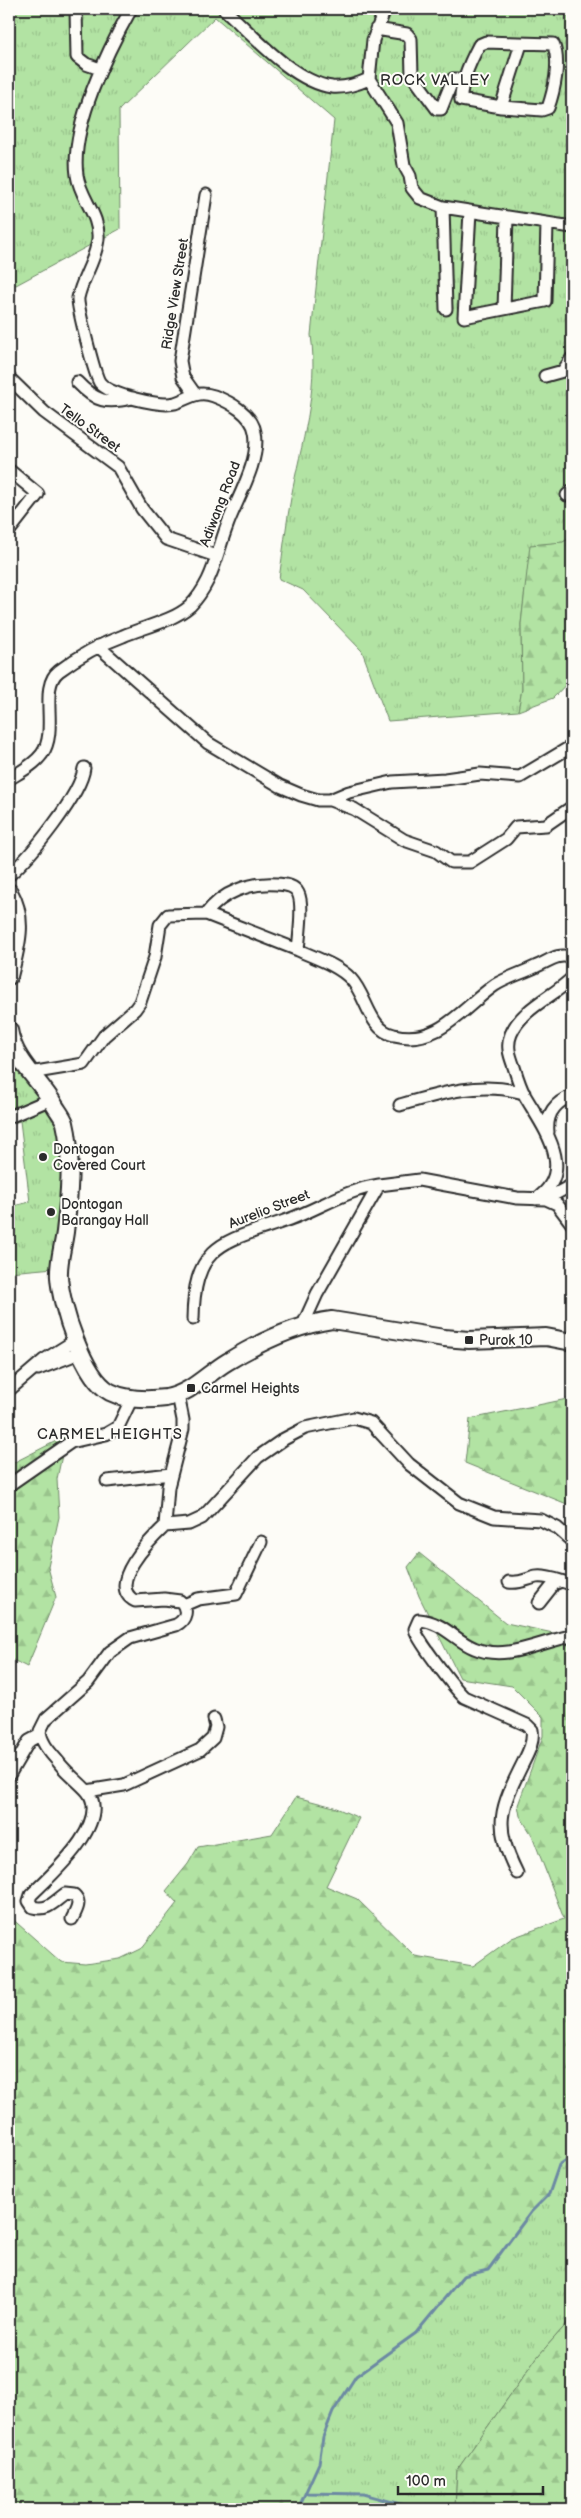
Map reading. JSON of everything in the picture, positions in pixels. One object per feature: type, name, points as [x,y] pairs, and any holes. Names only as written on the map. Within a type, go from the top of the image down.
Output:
[{"type":"street","points":[[76,9],[77,57],[86,64],[100,69]]},
{"type":"street","points":[[131,9],[100,69],[87,108],[76,171],[78,182],[98,226],[98,238],[92,262],[78,301],[95,372],[100,383],[110,390],[135,398],[166,404],[175,403],[195,394]]},
{"type":"street","points":[[224,9],[283,62],[307,80],[332,87],[344,87],[369,79]]},
{"type":"street","points":[[384,9],[373,40],[369,79],[397,123],[401,139],[401,155],[410,176],[412,188],[420,198],[443,208],[572,226]]},
{"type":"street","points":[[376,29],[407,34],[411,39],[412,75],[415,83],[424,90],[433,106],[437,109],[441,109],[453,79],[464,79]]},
{"type":"street","points":[[486,42],[553,44],[556,51],[555,75],[550,102],[548,108],[542,110],[501,107],[461,100],[464,79],[479,44],[486,42]]},
{"type":"street","points":[[501,107],[521,44]]},
{"type":"street","name":"Ridge View Street","points":[[195,394],[183,377],[180,361],[206,195]]},
{"type":"street","points":[[443,208],[446,309]]},
{"type":"street","points":[[470,212],[464,317],[545,301],[547,224]]},
{"type":"street","points":[[504,309],[507,218]]},
{"type":"street","points":[[545,376],[563,371],[572,358]]},
{"type":"street","name":"Tello Street","points":[[9,378],[44,412],[118,467],[142,509],[166,539],[216,556]]},
{"type":"street","points":[[77,382],[91,397],[115,402],[135,398]]},
{"type":"street","name":"Adiwang Road","points":[[9,779],[34,763],[44,751],[50,728],[50,689],[53,677],[98,646],[188,607],[200,594],[209,578],[233,509],[250,472],[255,445],[255,432],[250,420],[230,404],[212,396],[195,394]]},
{"type":"street","points":[[9,470],[38,494],[9,531]]},
{"type":"street","points":[[98,646],[208,742],[301,795],[330,800],[354,809],[404,840],[436,851],[451,862],[470,862],[506,839],[516,828],[546,825],[572,807]]},
{"type":"street","points":[[330,800],[349,792],[392,782],[445,779],[480,774],[520,777],[572,746]]},
{"type":"street","points":[[9,875],[38,846],[80,786],[84,768]]},
{"type":"street","points":[[206,914],[223,897],[247,887],[270,884],[292,887],[299,894],[300,903],[298,950]]},
{"type":"street","points":[[9,892],[17,912],[19,924],[9,976]]},
{"type":"street","points":[[30,1073],[84,1064],[104,1036],[140,1002],[155,957],[162,921],[171,914],[206,914],[298,950],[342,971],[358,988],[372,1017],[384,1031],[395,1036],[432,1033],[442,1029],[484,993],[510,977],[556,957],[572,958]]},
{"type":"street","points":[[548,1134],[524,1094],[508,1050],[511,1033],[526,1014],[572,978]]},
{"type":"street","points":[[9,1030],[10,1039],[21,1062],[51,1100],[65,1122],[68,1148],[66,1218],[59,1276],[65,1308],[79,1346],[99,1384],[109,1391],[132,1398],[165,1398],[178,1395],[228,1362],[302,1327],[332,1320],[346,1320],[387,1330],[444,1338],[469,1340],[546,1337],[572,1341]]},
{"type":"street","points":[[400,1105],[451,1091],[486,1086],[524,1094]]},
{"type":"street","points":[[541,1199],[550,1188],[557,1165],[548,1134],[547,1123],[550,1112],[559,1102],[572,1096]]},
{"type":"street","points":[[9,1117],[51,1100]]},
{"type":"street","name":"Aurelio Street","points":[[193,1319],[193,1294],[197,1276],[214,1250],[233,1237],[290,1219],[348,1192],[378,1185],[419,1180],[517,1198],[541,1199]]},
{"type":"street","points":[[302,1327],[317,1294],[378,1185]]},
{"type":"street","points":[[541,1199],[572,1185]]},
{"type":"street","points":[[541,1199],[557,1204],[572,1224]]},
{"type":"street","points":[[9,1390],[29,1371],[79,1346]]},
{"type":"street","points":[[165,1526],[172,1474],[184,1420],[178,1395]]},
{"type":"street","points":[[9,1484],[71,1442],[106,1434],[118,1428],[132,1398]]},
{"type":"street","points":[[261,1542],[236,1594],[193,1600],[184,1604],[172,1599],[136,1601],[126,1592],[126,1578],[131,1567],[149,1541],[165,1526],[189,1524],[202,1518],[258,1458],[284,1439],[305,1428],[351,1418],[371,1423],[409,1464],[459,1503],[494,1517],[517,1520],[541,1520],[557,1528],[572,1541]]},
{"type":"street","points":[[107,1481],[172,1474]]},
{"type":"street","points":[[509,1582],[522,1583],[536,1577],[567,1583]]},
{"type":"street","points":[[539,1603],[554,1584],[567,1583]]},
{"type":"street","points":[[9,1775],[29,1741],[40,1735],[46,1720],[88,1682],[110,1652],[130,1638],[171,1628],[181,1623],[186,1615],[184,1604]]},
{"type":"street","points":[[517,1872],[501,1835],[501,1826],[510,1789],[530,1749],[532,1730],[527,1725],[464,1697],[457,1691],[416,1637],[415,1629],[419,1620],[430,1622],[455,1635],[471,1647],[494,1652],[525,1649],[572,1636]]},
{"type":"street","points":[[87,1791],[124,1785],[200,1750],[210,1743],[215,1733],[214,1719]]},
{"type":"street","points":[[40,1735],[47,1748],[72,1778],[87,1791],[90,1798],[91,1812],[84,1836],[66,1862],[31,1895],[28,1901],[33,1907],[41,1908],[54,1904],[65,1894],[74,1895],[77,1898],[78,1907],[72,1919]]},
{"type":"green space","points":[[9,9],[572,9],[572,537],[563,542],[525,590],[521,624],[522,689],[518,711],[388,721],[362,651],[303,590],[279,579],[289,508],[311,397],[313,356],[311,335],[334,120],[215,17],[119,110],[120,229],[16,285],[9,282]]},
{"type":"green space","points":[[572,537],[572,678],[553,698],[518,711],[522,689],[521,624],[530,545],[563,542]]},
{"type":"green space","points":[[9,1058],[48,1103],[58,1120],[62,1135],[64,1153],[63,1193],[54,1268],[9,1272],[9,1207],[30,1202],[20,1121],[9,1124]]},
{"type":"green space","points":[[572,1398],[572,1506],[465,1463],[470,1419]]},
{"type":"green space","points":[[66,1436],[57,1479],[59,1517],[48,1567],[56,1597],[27,1667],[9,1658],[9,1465]]},
{"type":"green space","points":[[419,1553],[506,1623],[572,1637],[572,2152],[568,2159],[559,2165],[549,2194],[531,2212],[488,2270],[463,2276],[416,2333],[356,2376],[333,2412],[323,2437],[319,2463],[298,2509],[88,2509],[75,2501],[71,2509],[9,2509],[9,1916],[61,1962],[85,1964],[120,1959],[141,1949],[177,1903],[166,1891],[188,1864],[198,1847],[272,1834],[296,1797],[334,1807],[359,1818],[326,1886],[357,1899],[415,1956],[473,1966],[512,1938],[564,1919],[532,1835],[520,1816],[518,1805],[543,1736],[543,1717],[512,1686],[460,1678],[419,1596],[408,1567]]},
{"type":"green space","points":[[572,2152],[572,2318],[538,2356],[457,2470],[455,2509],[298,2509],[319,2463],[323,2437],[333,2412],[356,2376],[416,2333],[463,2276],[488,2270],[531,2212],[549,2194],[559,2165],[568,2159]]},
{"type":"green space","points":[[572,2318],[572,2509],[455,2509],[457,2470],[538,2356]]},
{"type":"waterway","points":[[298,2509],[319,2463],[323,2437],[333,2412],[356,2376],[416,2333],[463,2276],[488,2270],[531,2212],[549,2194],[559,2165],[568,2159],[572,2152]]},
{"type":"waterway","points":[[307,2493],[363,2494],[418,2509]]},
{"type":"place","name":"Dontogan Covered Court","points":[[43,1157]]},
{"type":"place","name":"Dontogan Barangay Hall","points":[[51,1212]]},
{"type":"place","name":"Purok 10","points":[[469,1340]]},
{"type":"place","name":"Carmel Heights","points":[[191,1388]]},
{"type":"district","name":"ROCK VALLEY","points":[[435,80]]},
{"type":"district","name":"CARMEL HEIGHTS","points":[[110,1434]]}]
